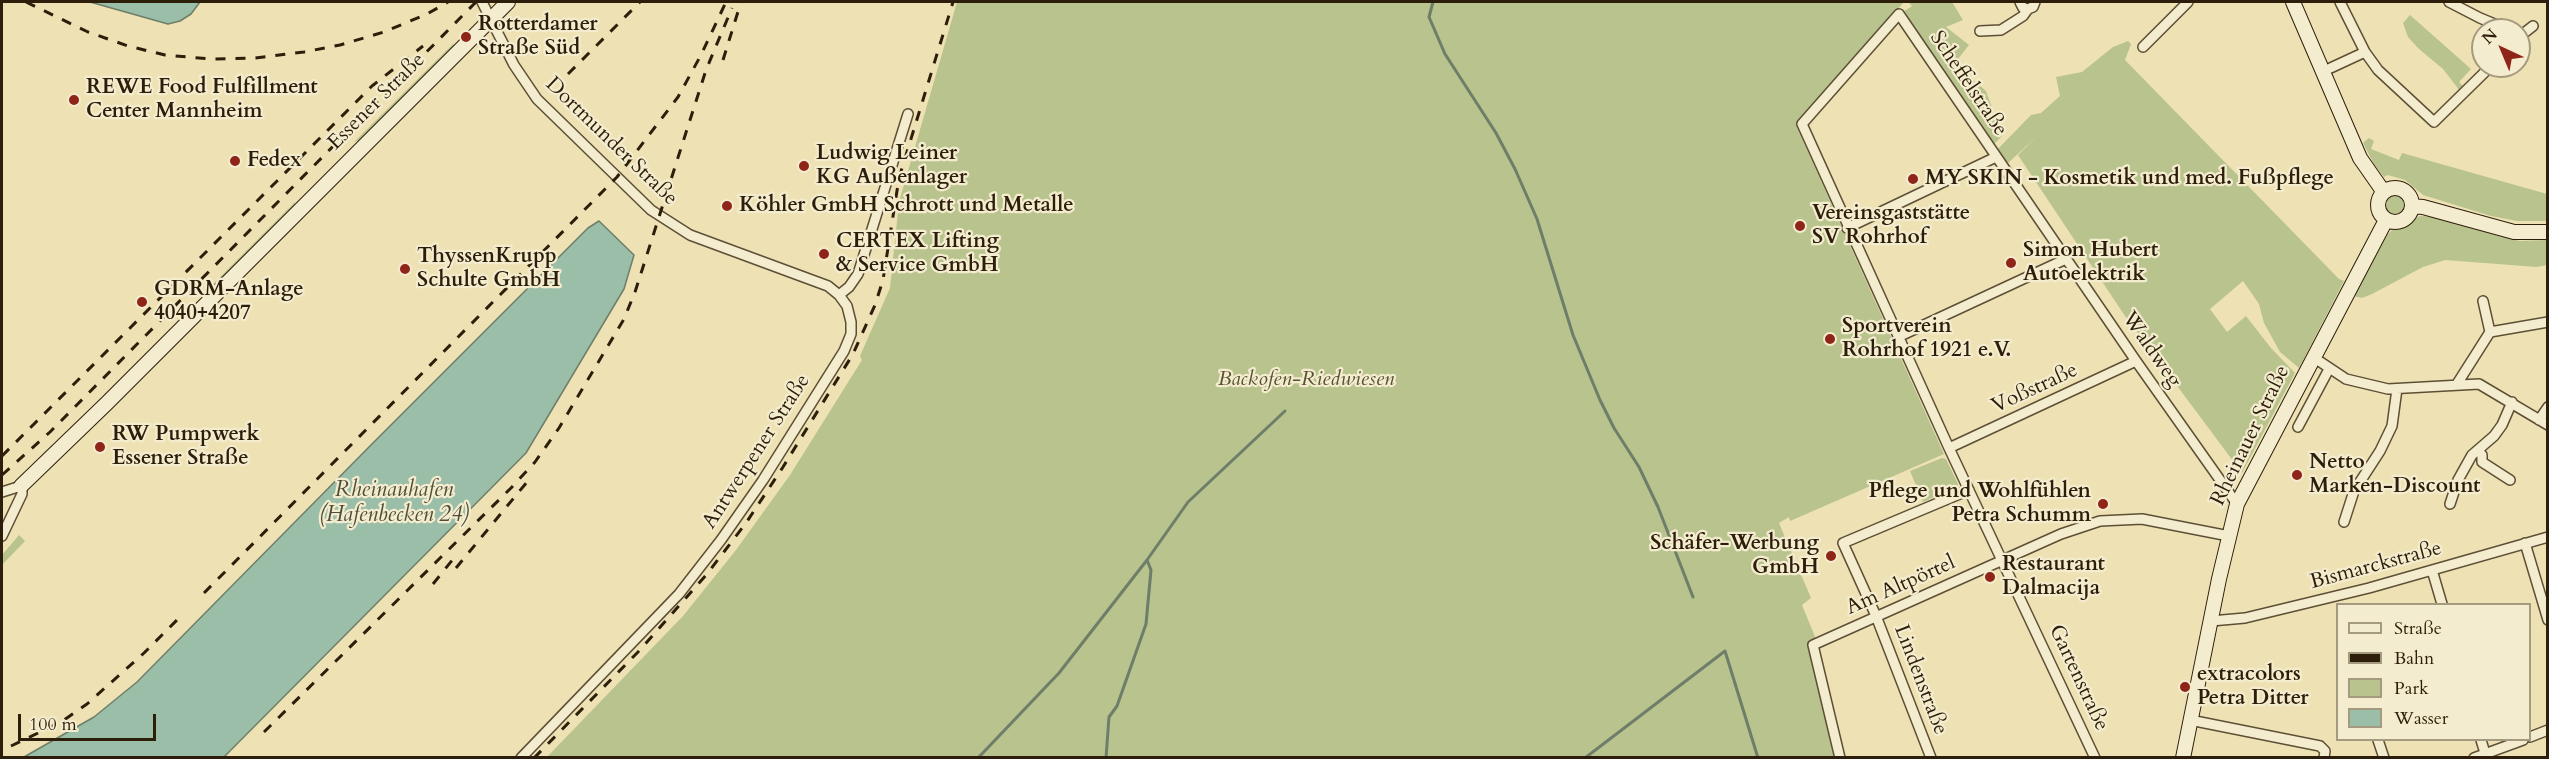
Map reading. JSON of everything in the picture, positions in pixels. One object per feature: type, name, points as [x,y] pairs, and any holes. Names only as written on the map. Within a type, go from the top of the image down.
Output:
[{"type":"street","name":"Dortmunder Straße","points":[[482,2],[513,65],[537,99],[659,217],[690,235],[816,281],[839,295]]},
{"type":"street","name":"Essener Straße","points":[[2,536],[22,494],[21,485],[107,404],[508,2]]},
{"type":"street","points":[[2020,2],[2023,8],[2034,4]]},
{"type":"street","points":[[2143,47],[2188,2]]},
{"type":"street","points":[[2293,2],[2360,158],[2384,191]]},
{"type":"street","points":[[2340,2],[2365,52],[2395,87],[2434,122],[2479,78]]},
{"type":"street","points":[[2449,2],[2480,18]]},
{"type":"street","points":[[1980,31],[2001,30],[2023,16],[2034,4]]},
{"type":"street","name":"Gartenstraße","points":[[1899,14],[1802,124],[1847,228],[2095,758]]},
{"type":"street","name":"Scheffelstraße","points":[[1847,228],[1996,157],[1899,14]]},
{"type":"street","points":[[2324,71],[2365,52]]},
{"type":"street","points":[[839,295],[849,287],[858,274],[908,114]]},
{"type":"street","name":"Waldweg","points":[[1996,157],[2237,504]]},
{"type":"street","points":[[2397,187],[2403,189],[2412,200],[2412,207],[2410,213],[2399,222],[2386,220],[2378,210],[2377,203],[2384,191],[2397,187]]},
{"type":"street","points":[[2412,207],[2423,207],[2514,232],[2547,232]]},
{"type":"street","name":"Rheinauer Straße","points":[[2183,758],[2237,504],[2386,220]]},
{"type":"street","points":[[1898,338],[2066,259]]},
{"type":"street","name":"Antwerpener Straße","points":[[520,758],[679,594],[763,480],[844,351],[851,334],[847,306],[839,295]]},
{"type":"street","points":[[2457,384],[2490,332],[2483,301]]},
{"type":"street","points":[[2490,332],[2547,322]]},
{"type":"street","points":[[2313,357],[2346,379],[2388,389],[2479,384],[2512,402],[2543,423],[2547,407]]},
{"type":"street","name":"Voßstraße","points":[[1949,448],[2136,361]]},
{"type":"street","points":[[2298,427],[2329,369]]},
{"type":"street","points":[[2344,522],[2354,491],[2380,451],[2392,426],[2397,389]]},
{"type":"street","points":[[2450,504],[2458,480],[2472,455],[2502,425],[2512,402]]},
{"type":"street","points":[[2478,450],[2482,456],[2482,462]]},
{"type":"street","points":[[2468,462],[2475,464],[2482,462],[2510,480]]},
{"type":"street","points":[[2,494],[21,485]]},
{"type":"street","name":"Lindenstraße","points":[[1930,758],[1876,616],[1843,543],[1969,490]]},
{"type":"street","name":"Am Altpörtel","points":[[1840,758],[1813,645],[2061,534],[2100,520],[2142,519],[2229,536]]},
{"type":"street","name":"Bismarckstraße","points":[[2211,621],[2245,618],[2339,600],[2547,537]]},
{"type":"street","points":[[2525,543],[2547,620]]},
{"type":"street","points":[[2432,570],[2442,603]]},
{"type":"street","points":[[2190,720],[2320,746],[2325,751],[2324,758]]},
{"type":"street","points":[[2531,736],[2547,730]]},
{"type":"street","points":[[2378,741],[2384,758]]},
{"type":"street","points":[[2481,741],[2485,753]]},
{"type":"street","points":[[2474,758],[2520,741]]},
{"type":"green space","name":"Backofen-Riedwiesen","points":[[957,2],[1904,2],[1807,113],[1797,128],[1944,454],[1790,521],[1789,517],[1779,523],[1811,598],[1802,605],[1816,639],[1808,643],[1809,649],[1836,757],[546,758],[683,616],[736,550],[790,475],[862,360],[860,356],[890,288],[899,202]]},
{"type":"green space","points":[[1908,2],[1952,2],[1963,20],[1946,27],[1969,45],[1954,64],[1986,91],[2002,136],[1993,145],[1903,12],[1912,6]]},
{"type":"green space","points":[[2410,15],[2471,69],[2459,82],[2464,87],[2460,91],[2443,69],[2408,37],[2403,23]]},
{"type":"green space","points":[[2128,41],[2131,44],[2125,60],[2339,279],[2344,281],[2299,368],[2280,352],[2264,323],[2259,304],[2243,281],[2210,309],[2227,332],[2246,316],[2271,348],[2295,373],[2242,473],[2125,316],[2018,155],[2037,136],[2006,165],[1997,150],[2031,115],[2041,113],[2060,96],[2056,77],[2082,72],[2113,47]]},
{"type":"green space","points":[[453,44],[455,46],[363,138],[354,142]]},
{"type":"green space","points":[[2369,138],[2374,141],[2371,149],[2399,160],[2402,153],[2547,194],[2547,221],[2517,221],[2491,216],[2423,195],[2405,180],[2388,175],[2384,177],[2363,143]]},
{"type":"green space","points":[[2395,194],[2405,201],[2406,205],[2399,215],[2395,216],[2385,209],[2384,205],[2391,195]]},
{"type":"green space","points":[[295,202],[294,208],[210,292],[208,289]]},
{"type":"green space","points":[[2420,216],[2439,217],[2520,241],[2547,240],[2547,265],[2537,267],[2445,260],[2423,267],[2362,298],[2353,296],[2387,235],[2394,228]]},
{"type":"green space","points":[[1942,458],[1946,459],[1958,484],[1957,487],[1923,502],[1910,471]]},
{"type":"green space","points":[[19,535],[25,541],[2,565],[2,555]]},
{"type":"water","points":[[90,2],[200,2],[191,14],[180,21],[168,24]]},
{"type":"water","name":"Rheinauhafen (Hafenbecken 24)","points":[[599,221],[634,255],[624,289],[526,453],[224,757],[24,757],[94,717],[137,682],[588,228]]},
{"type":"waterway","points":[[1433,2],[1429,17],[1445,54],[1496,133],[1515,169],[1537,219],[1573,335],[1600,400],[1614,428],[1639,467],[1658,507],[1693,597]]},
{"type":"waterway","points":[[978,758],[1059,673],[1147,560],[1188,502],[1285,411]]},
{"type":"waterway","points":[[1106,758],[1109,717],[1117,706],[1146,624],[1151,570],[1147,560]]},
{"type":"waterway","points":[[1585,758],[1725,651],[1758,758]]},
{"type":"railway","points":[[26,2],[88,32],[128,46],[165,55],[211,59],[255,58],[340,45],[384,32],[427,14],[448,2]]},
{"type":"railway","points":[[2,475],[50,432],[476,2]]},
{"type":"railway","points":[[568,74],[640,2]]},
{"type":"railway","points":[[204,593],[617,177],[678,97],[726,2]]},
{"type":"railway","points":[[723,60],[741,2]]},
{"type":"railway","points":[[534,758],[638,652],[707,574],[746,523],[853,354],[875,305],[883,280],[899,178],[953,2]]},
{"type":"railway","points":[[264,732],[511,488],[535,462],[559,428],[624,319],[635,292],[706,70],[732,8]]},
{"type":"railway","points":[[2,456],[372,86],[423,46]]},
{"type":"railway","points":[[456,568],[527,482]]},
{"type":"railway","points":[[433,584],[458,553]]},
{"type":"railway","points":[[11,746],[61,722],[87,704],[181,616]]},
{"type":"place","name":"Rotterdamer Straße Süd","points":[[466,37]]},
{"type":"place","name":"REWE Food Fulfillment Center Mannheim","points":[[74,100]]},
{"type":"place","name":"Fedex","points":[[235,161]]},
{"type":"place","name":"Ludwig Leiner KG Außenlager","points":[[804,166]]},
{"type":"place","name":"MY SKIN - Kosmetik und med. Fußpflege","points":[[1913,179]]},
{"type":"place","name":"Köhler GmbH Schrott und Metalle","points":[[727,206]]},
{"type":"place","name":"Vereinsgaststätte SV Rohrhof","points":[[1800,226]]},
{"type":"place","name":"CERTEX Lifting & Service GmbH","points":[[824,254]]},
{"type":"place","name":"Simon Hubert Autoelektrik","points":[[2011,263]]},
{"type":"place","name":"ThyssenKrupp Schulte GmbH","points":[[405,269]]},
{"type":"place","name":"GDRM-Anlage 4040+4207","points":[[142,302]]},
{"type":"place","name":"Sportverein Rohrhof 1921 e.V.","points":[[1830,339]]},
{"type":"place","name":"RW Pumpwerk Essener Straße","points":[[100,447]]},
{"type":"place","name":"Netto Marken-Discount","points":[[2297,475]]},
{"type":"place","name":"Pflege und Wohlfühlen Petra Schumm","points":[[2103,504]]},
{"type":"place","name":"Schäfer-Werbung GmbH","points":[[1831,556]]},
{"type":"place","name":"Restaurant Dalmacija","points":[[1990,577]]},
{"type":"place","name":"extracolors Petra Ditter","points":[[2185,687]]}]
